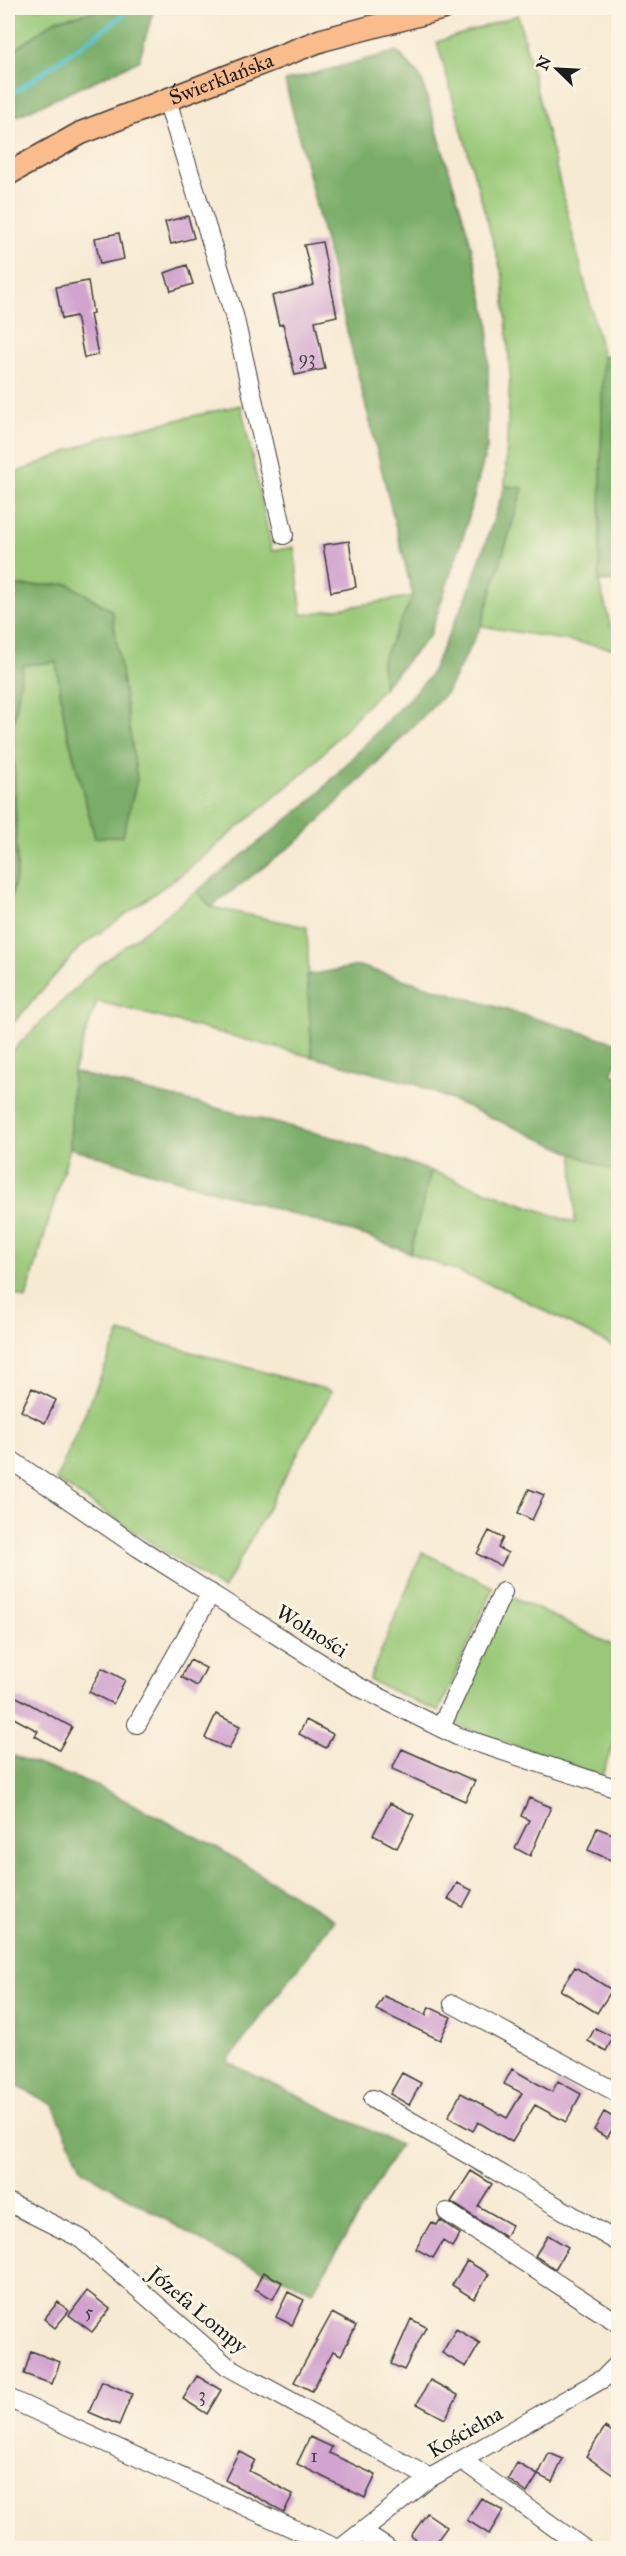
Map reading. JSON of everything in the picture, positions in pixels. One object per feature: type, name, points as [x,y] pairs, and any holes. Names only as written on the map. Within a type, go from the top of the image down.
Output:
[{"type":"main road","name":"Świerklańska","points":[[8,174],[81,132],[322,40],[444,8]]},
{"type":"street","points":[[166,100],[234,315],[284,535]]},
{"type":"street","name":"Wolności","points":[[8,1458],[139,1548],[357,1686],[457,1736],[618,1789]]},
{"type":"street","points":[[441,1727],[503,1592]]},
{"type":"street","points":[[136,1724],[211,1593]]},
{"type":"street","points":[[453,2004],[618,2093]]},
{"type":"street","points":[[373,2099],[618,2242]]},
{"type":"street","name":"Józefa Lompy","points":[[8,2202],[80,2238],[227,2366],[430,2478]]},
{"type":"street","points":[[447,2212],[618,2323]]},
{"type":"street","name":"Kościelna","points":[[341,2548],[430,2478],[604,2378],[618,2364]]},
{"type":"street","points":[[8,2398],[336,2548]]},
{"type":"street","points":[[462,2460],[583,2548]]},
{"type":"street","points":[[362,2532],[387,2548]]},
{"type":"green space","points":[[8,8],[111,8],[56,20],[8,55]]},
{"type":"green space","points":[[111,8],[154,8],[139,61],[8,120],[8,55],[56,20]]},
{"type":"green space","points":[[518,15],[603,356],[599,582],[617,649],[481,626],[523,488],[505,486],[510,373],[503,277],[437,42]]},
{"type":"green space","points":[[397,51],[421,78],[468,233],[489,323],[487,448],[464,534],[430,635],[384,687],[382,660],[413,596],[285,81]]},
{"type":"green space","points":[[618,352],[618,581],[599,582],[603,356]]},
{"type":"green space","points":[[241,405],[272,551],[294,547],[302,615],[414,596],[382,660],[384,687],[308,769],[186,871],[80,947],[8,1029],[8,911],[17,871],[13,727],[23,665],[56,662],[65,724],[95,838],[137,780],[112,611],[69,584],[8,587],[8,476],[103,437]]},
{"type":"green space","points":[[505,486],[523,488],[481,626],[447,692],[303,837],[211,907],[197,891],[313,799],[429,677],[469,591]]},
{"type":"green space","points":[[69,584],[112,611],[137,780],[123,836],[95,838],[65,723],[56,662],[23,665],[13,727],[17,871],[8,911],[8,587]]},
{"type":"green space","points":[[197,891],[211,907],[307,927],[312,1057],[97,1001],[73,1072],[70,1148],[26,1299],[8,1292],[8,1055],[95,969]]},
{"type":"green space","points":[[359,966],[618,1043],[618,1060],[611,1073],[618,1077],[618,1173],[415,1084],[312,1057],[307,975]]},
{"type":"green space","points":[[73,1072],[340,1139],[431,1171],[410,1253],[366,1236],[70,1148]]},
{"type":"green space","points":[[573,1152],[618,1173],[618,1349],[507,1291],[410,1253],[431,1171],[575,1223]]},
{"type":"green space","points":[[120,1332],[332,1391],[223,1590],[56,1480]]},
{"type":"green space","points":[[422,1552],[493,1587],[439,1712],[369,1680]]},
{"type":"green space","points":[[503,1592],[618,1648],[618,1730],[602,1776],[452,1723]]},
{"type":"green space","points":[[8,1754],[93,1784],[213,1845],[334,1920],[227,2062],[400,2145],[313,2291],[222,2253],[82,2170],[53,2105],[8,2081]]},
{"type":"building","points":[[188,216],[194,238],[171,244],[165,222]]},
{"type":"building","points":[[119,233],[124,259],[100,264],[95,238]]},
{"type":"building","points":[[322,242],[337,316],[315,321],[325,369],[295,375],[283,324],[279,325],[272,296],[314,285],[304,245]]},
{"type":"building","points":[[187,265],[193,284],[171,291],[165,273]]},
{"type":"building","points":[[88,281],[93,313],[90,314],[98,355],[84,358],[76,316],[62,319],[56,287]]},
{"type":"building","points":[[349,541],[356,587],[331,592],[323,545]]},
{"type":"building","points":[[32,1388],[56,1400],[45,1423],[21,1411]]},
{"type":"building","points":[[529,1489],[544,1495],[532,1520],[518,1513]]},
{"type":"building","points":[[489,1531],[503,1538],[498,1548],[508,1553],[501,1566],[477,1554]]},
{"type":"building","points":[[190,1660],[206,1668],[197,1686],[181,1677]]},
{"type":"building","points":[[102,1668],[125,1680],[113,1704],[89,1692]]},
{"type":"building","points":[[13,1695],[72,1727],[59,1750],[35,1736],[38,1731],[8,1715],[8,1705]]},
{"type":"building","points":[[216,1714],[240,1726],[229,1749],[205,1738]]},
{"type":"building","points":[[306,1720],[333,1734],[326,1748],[299,1734]]},
{"type":"building","points":[[402,1749],[475,1781],[465,1801],[392,1769]]},
{"type":"building","points":[[529,1798],[551,1807],[530,1856],[515,1848],[529,1820],[521,1816]]},
{"type":"building","points":[[390,1803],[414,1815],[397,1848],[373,1835]]},
{"type":"building","points":[[597,1828],[618,1836],[618,1848],[613,1861],[588,1850]]},
{"type":"building","points":[[457,1883],[472,1890],[463,1907],[448,1899]]},
{"type":"building","points":[[575,1967],[612,1990],[597,2013],[560,1990]]},
{"type":"building","points":[[384,1996],[426,2015],[429,2007],[451,2017],[440,2040],[376,2010]]},
{"type":"building","points":[[595,2028],[613,2037],[606,2051],[588,2041]]},
{"type":"building","points":[[512,2069],[552,2092],[558,2081],[581,2094],[566,2122],[535,2105],[512,2142],[478,2122],[473,2131],[448,2117],[461,2093],[507,2118],[522,2093],[504,2084]]},
{"type":"building","points":[[402,2073],[421,2083],[409,2105],[390,2094]]},
{"type":"building","points":[[604,2112],[618,2120],[607,2138],[594,2130]]},
{"type":"building","points":[[471,2171],[492,2184],[478,2206],[512,2225],[505,2237],[451,2202]]},
{"type":"building","points":[[440,2220],[460,2234],[452,2247],[443,2241],[433,2258],[416,2249],[431,2222],[437,2225]]},
{"type":"building","points":[[548,2235],[568,2247],[555,2269],[535,2256]]},
{"type":"building","points":[[467,2261],[489,2274],[474,2299],[452,2285]]},
{"type":"building","points":[[263,2272],[282,2282],[273,2299],[255,2289]]},
{"type":"building","points":[[87,2291],[110,2309],[92,2332],[69,2315]]},
{"type":"building","points":[[288,2292],[304,2300],[292,2325],[276,2317]]},
{"type":"building","points":[[58,2302],[69,2311],[55,2328],[44,2319]]},
{"type":"building","points":[[332,2313],[356,2326],[341,2355],[333,2351],[312,2391],[294,2382]]},
{"type":"building","points":[[411,2319],[426,2327],[404,2370],[391,2364]]},
{"type":"building","points":[[456,2329],[480,2343],[466,2367],[442,2353]]},
{"type":"building","points":[[31,2351],[60,2362],[52,2384],[24,2374]]},
{"type":"building","points":[[197,2376],[221,2390],[207,2414],[183,2399]]},
{"type":"building","points":[[430,2380],[458,2395],[445,2419],[417,2404]]},
{"type":"building","points":[[102,2381],[132,2394],[119,2425],[89,2412]]},
{"type":"building","points":[[605,2427],[618,2436],[618,2466],[613,2475],[586,2456]]},
{"type":"building","points":[[310,2437],[332,2447],[329,2453],[376,2475],[365,2498],[297,2464]]},
{"type":"building","points":[[239,2451],[255,2460],[249,2471],[293,2494],[284,2512],[225,2480]]},
{"type":"building","points":[[549,2453],[563,2459],[552,2482],[538,2475]]},
{"type":"building","points":[[517,2463],[538,2475],[527,2493],[508,2479]]},
{"type":"building","points":[[481,2498],[503,2511],[489,2534],[467,2520]]},
{"type":"building","points":[[427,2513],[447,2527],[432,2548],[428,2548],[411,2536]]},
{"type":"waterway","points":[[8,97],[124,15]]}]
